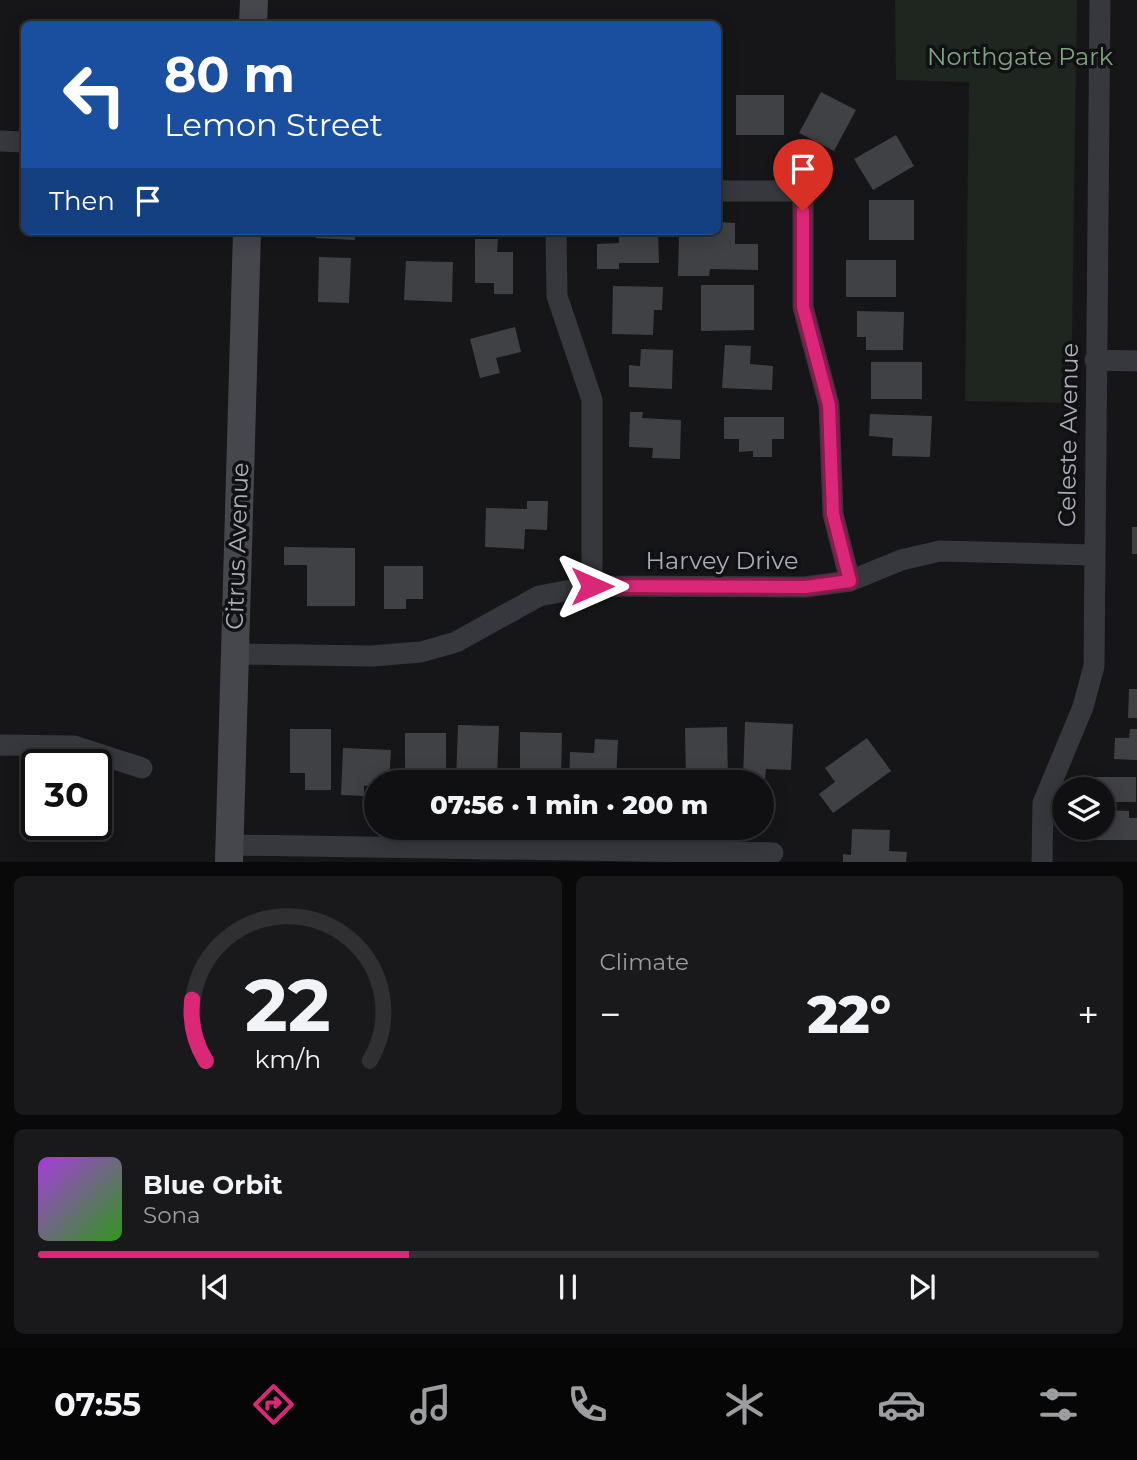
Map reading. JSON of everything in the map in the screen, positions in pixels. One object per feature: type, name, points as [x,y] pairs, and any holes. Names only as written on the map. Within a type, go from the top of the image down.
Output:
[{"type":"main road","points":[[253,21],[254,0]]},
{"type":"main road","name":"Citrus Avenue","points":[[229,853],[247,235]]},
{"type":"street","name":"Celeste Avenue","points":[[1042,862],[1043,803],[1083,707],[1094,666],[1100,0]]},
{"type":"street","points":[[0,141],[21,142]]},
{"type":"street","points":[[721,191],[803,191],[803,307],[829,405],[833,514],[850,581]]},
{"type":"street","points":[[556,235],[558,296],[592,400],[592,586]]},
{"type":"street","points":[[1095,360],[1137,361]]},
{"type":"street","name":"Harvey Drive","points":[[234,654],[372,656],[421,652],[456,642],[539,596],[592,586],[805,587],[850,581],[901,560],[940,551],[1093,555]]},
{"type":"street","points":[[0,745],[74,746],[142,768]]},
{"type":"street","points":[[229,853],[773,853]]},
{"type":"green space","name":"Northgate Park","points":[[895,0],[1077,0],[1071,403],[965,401],[969,82],[896,80]]},
{"type":"building","points":[[821,92],[856,110],[834,151],[799,133]]},
{"type":"building","points":[[736,95],[784,95],[784,135],[736,135]]},
{"type":"building","points":[[896,135],[914,166],[873,190],[854,159]]},
{"type":"building","points":[[869,200],[914,200],[914,240],[869,240]]},
{"type":"building","points":[[721,222],[735,223],[735,244],[758,244],[758,270],[710,269],[709,276],[678,276],[679,237],[721,235]]},
{"type":"building","points":[[316,235],[355,235],[355,240],[316,238]]},
{"type":"building","points":[[619,235],[658,235],[659,263],[619,263],[619,269],[597,269],[597,244],[619,243]]},
{"type":"building","points":[[475,239],[498,239],[497,252],[513,252],[513,294],[494,294],[494,283],[475,283]]},
{"type":"building","points":[[319,257],[351,258],[349,303],[318,302]]},
{"type":"building","points":[[846,260],[896,260],[896,297],[846,297]]},
{"type":"building","points":[[406,261],[453,262],[452,302],[404,300]]},
{"type":"building","points":[[701,285],[754,285],[754,330],[701,331]]},
{"type":"building","points":[[613,286],[663,287],[662,310],[654,310],[653,335],[612,334]]},
{"type":"building","points":[[857,311],[904,312],[903,350],[866,350],[866,337],[857,337]]},
{"type":"building","points":[[515,327],[521,352],[496,358],[500,373],[480,378],[470,339]]},
{"type":"building","points":[[725,345],[751,346],[750,364],[773,366],[772,390],[722,388]]},
{"type":"building","points":[[641,349],[673,350],[672,389],[629,387],[629,365],[640,366]]},
{"type":"building","points":[[871,362],[922,362],[922,399],[871,399]]},
{"type":"building","points":[[630,412],[643,412],[642,418],[681,420],[680,459],[652,458],[653,448],[629,447]]},
{"type":"building","points":[[870,414],[932,416],[930,457],[892,456],[893,438],[869,436]]},
{"type":"building","points":[[724,417],[784,417],[784,439],[772,439],[772,457],[753,457],[753,451],[739,452],[739,439],[724,439]]},
{"type":"building","points":[[527,501],[548,501],[547,530],[525,529],[524,549],[485,547],[486,508],[527,509]]},
{"type":"building","points":[[1132,527],[1137,527],[1137,554],[1132,554]]},
{"type":"building","points":[[284,547],[355,548],[355,606],[307,606],[307,565],[284,565]]},
{"type":"building","points":[[384,566],[423,566],[423,599],[406,599],[406,609],[384,609]]},
{"type":"building","points":[[1129,689],[1137,689],[1137,718],[1128,718]]},
{"type":"building","points":[[745,722],[793,724],[791,770],[743,770]]},
{"type":"building","points":[[458,725],[499,726],[497,770],[456,770]]},
{"type":"building","points":[[727,727],[728,770],[686,770],[685,728]]},
{"type":"building","points":[[290,729],[331,729],[331,790],[305,790],[305,773],[290,773]]},
{"type":"building","points":[[1130,729],[1137,729],[1137,760],[1114,759],[1115,738],[1129,738]]},
{"type":"building","points":[[520,732],[562,733],[561,770],[520,770]]},
{"type":"building","points":[[405,733],[446,733],[446,770],[405,770]]},
{"type":"building","points":[[867,738],[891,771],[833,813],[819,794],[835,782],[825,768]]},
{"type":"building","points":[[595,739],[618,740],[617,770],[569,770],[570,752],[594,753]]},
{"type":"building","points":[[343,748],[391,750],[390,770],[364,770],[364,796],[341,795]]},
{"type":"building","points":[[1115,777],[1136,777],[1136,802],[1115,802]]},
{"type":"building","points":[[1115,810],[1129,811],[1129,818],[1137,818],[1137,840],[1115,840]]},
{"type":"building","points":[[852,829],[890,830],[889,851],[907,852],[906,862],[843,862],[843,854],[851,855]]},
{"type":"route","points":[[592,586],[805,587],[850,581],[833,514],[829,405],[803,307],[803,211]]}]
